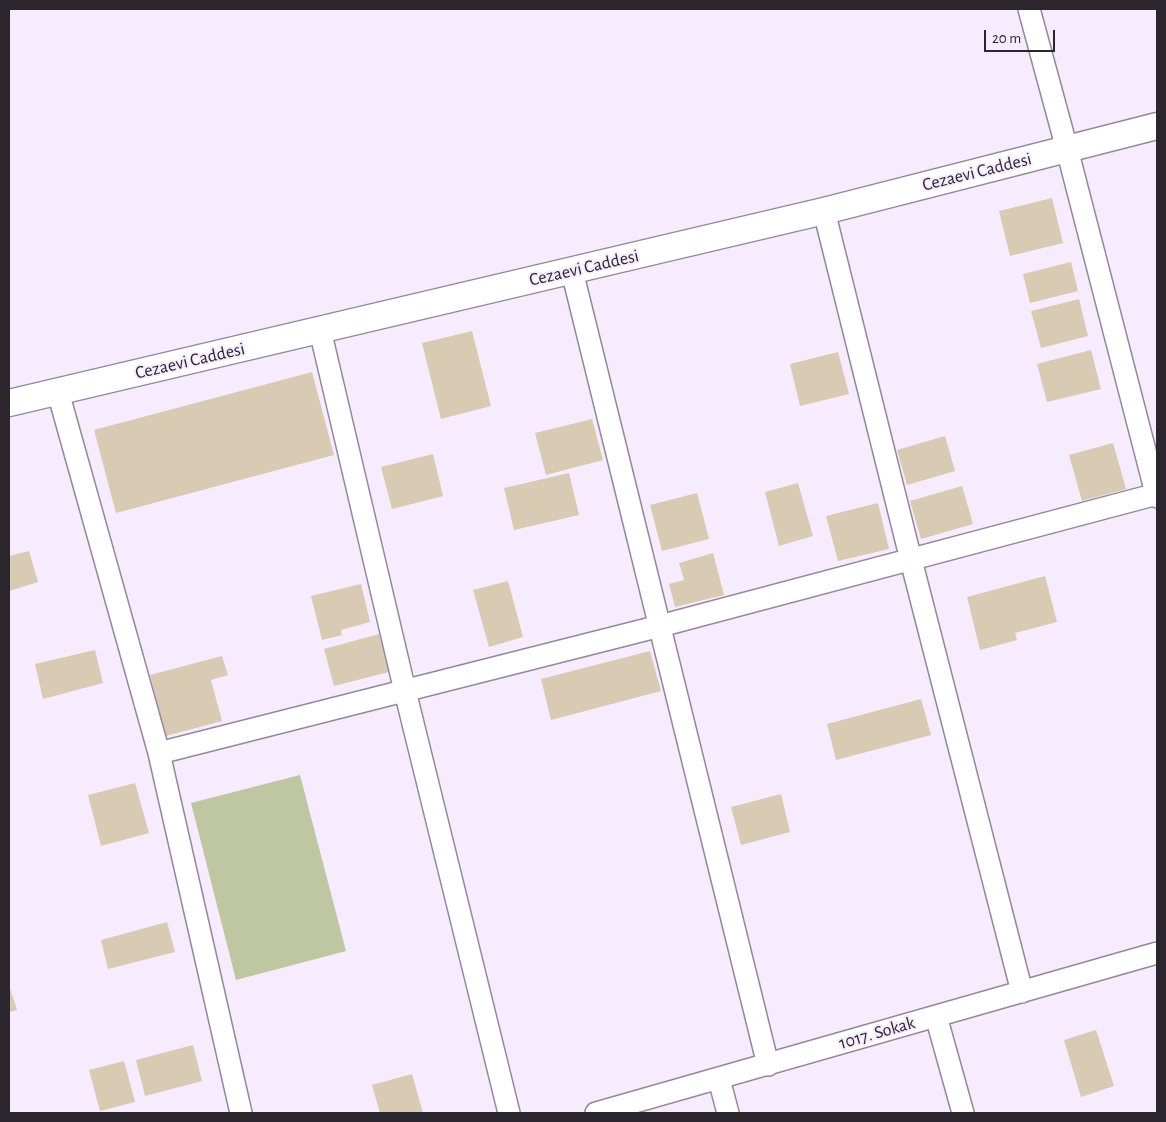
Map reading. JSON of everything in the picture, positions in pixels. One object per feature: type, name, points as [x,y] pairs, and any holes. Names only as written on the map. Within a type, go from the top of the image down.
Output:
[{"type":"street","points":[[159,753],[660,626],[1157,495],[1029,9]]},
{"type":"street","name":"Cezaevi Caddesi","points":[[9,403],[824,211],[1157,126]]},
{"type":"street","points":[[824,211],[1022,992]]},
{"type":"street","points":[[572,271],[768,1065]]},
{"type":"street","points":[[320,330],[405,691],[509,1113]]},
{"type":"street","points":[[58,392],[159,753],[241,1113]]},
{"type":"street","name":"1017. Sokak","points":[[596,1113],[1157,953]]},
{"type":"street","points":[[936,1016],[963,1113]]},
{"type":"street","points":[[719,1078],[728,1113]]},
{"type":"green space","points":[[300,775],[346,951],[236,980],[191,803]]},
{"type":"building","points":[[1052,198],[1063,243],[1010,256],[999,211]]},
{"type":"building","points":[[1071,262],[1078,291],[1030,303],[1023,274]]},
{"type":"building","points":[[1079,299],[1088,336],[1041,348],[1031,311]]},
{"type":"building","points":[[472,331],[491,406],[441,419],[422,343]]},
{"type":"building","points":[[1091,350],[1101,389],[1047,402],[1037,364]]},
{"type":"building","points":[[838,352],[849,394],[800,406],[790,364]]},
{"type":"building","points":[[312,372],[334,455],[116,513],[94,430]]},
{"type":"building","points":[[592,419],[603,460],[546,475],[535,433]]},
{"type":"building","points":[[945,436],[955,471],[907,485],[897,450]]},
{"type":"building","points":[[1113,443],[1126,489],[1082,501],[1069,455]]},
{"type":"building","points":[[433,454],[443,496],[392,509],[381,467]]},
{"type":"building","points":[[569,473],[579,515],[514,530],[504,488]]},
{"type":"building","points":[[798,483],[813,536],[779,546],[765,492]]},
{"type":"building","points":[[962,486],[973,524],[921,539],[910,501]]},
{"type":"building","points":[[697,493],[709,539],[662,551],[650,505]]},
{"type":"building","points":[[878,503],[889,549],[838,561],[826,516]]},
{"type":"building","points":[[29,551],[38,582],[9,591],[9,556]]},
{"type":"building","points":[[713,553],[724,595],[675,607],[669,584],[684,580],[679,563]]},
{"type":"building","points":[[1045,576],[1057,622],[1015,633],[1017,640],[980,650],[967,597]]},
{"type":"building","points":[[508,581],[523,637],[489,647],[473,590]]},
{"type":"building","points":[[361,584],[370,622],[341,630],[342,635],[322,640],[311,596]]},
{"type":"building","points":[[379,634],[389,672],[334,686],[324,649]]},
{"type":"building","points":[[95,650],[103,683],[43,699],[35,664]]},
{"type":"building","points":[[650,651],[661,691],[551,720],[541,679]]},
{"type":"building","points":[[222,656],[228,675],[211,680],[222,721],[166,736],[150,675]]},
{"type":"building","points":[[921,699],[931,735],[836,760],[827,724]]},
{"type":"building","points":[[135,783],[149,833],[101,846],[88,795]]},
{"type":"building","points":[[781,794],[790,832],[741,845],[731,807]]},
{"type":"building","points":[[167,922],[175,952],[108,969],[101,940]]},
{"type":"building","points":[[9,985],[17,1010],[9,1012]]},
{"type":"building","points":[[1096,1030],[1114,1086],[1081,1097],[1064,1040]]},
{"type":"building","points":[[193,1045],[202,1081],[145,1096],[136,1060]]},
{"type":"building","points":[[124,1061],[135,1102],[100,1111],[89,1070]]},
{"type":"building","points":[[412,1074],[423,1113],[380,1113],[372,1085]]}]
